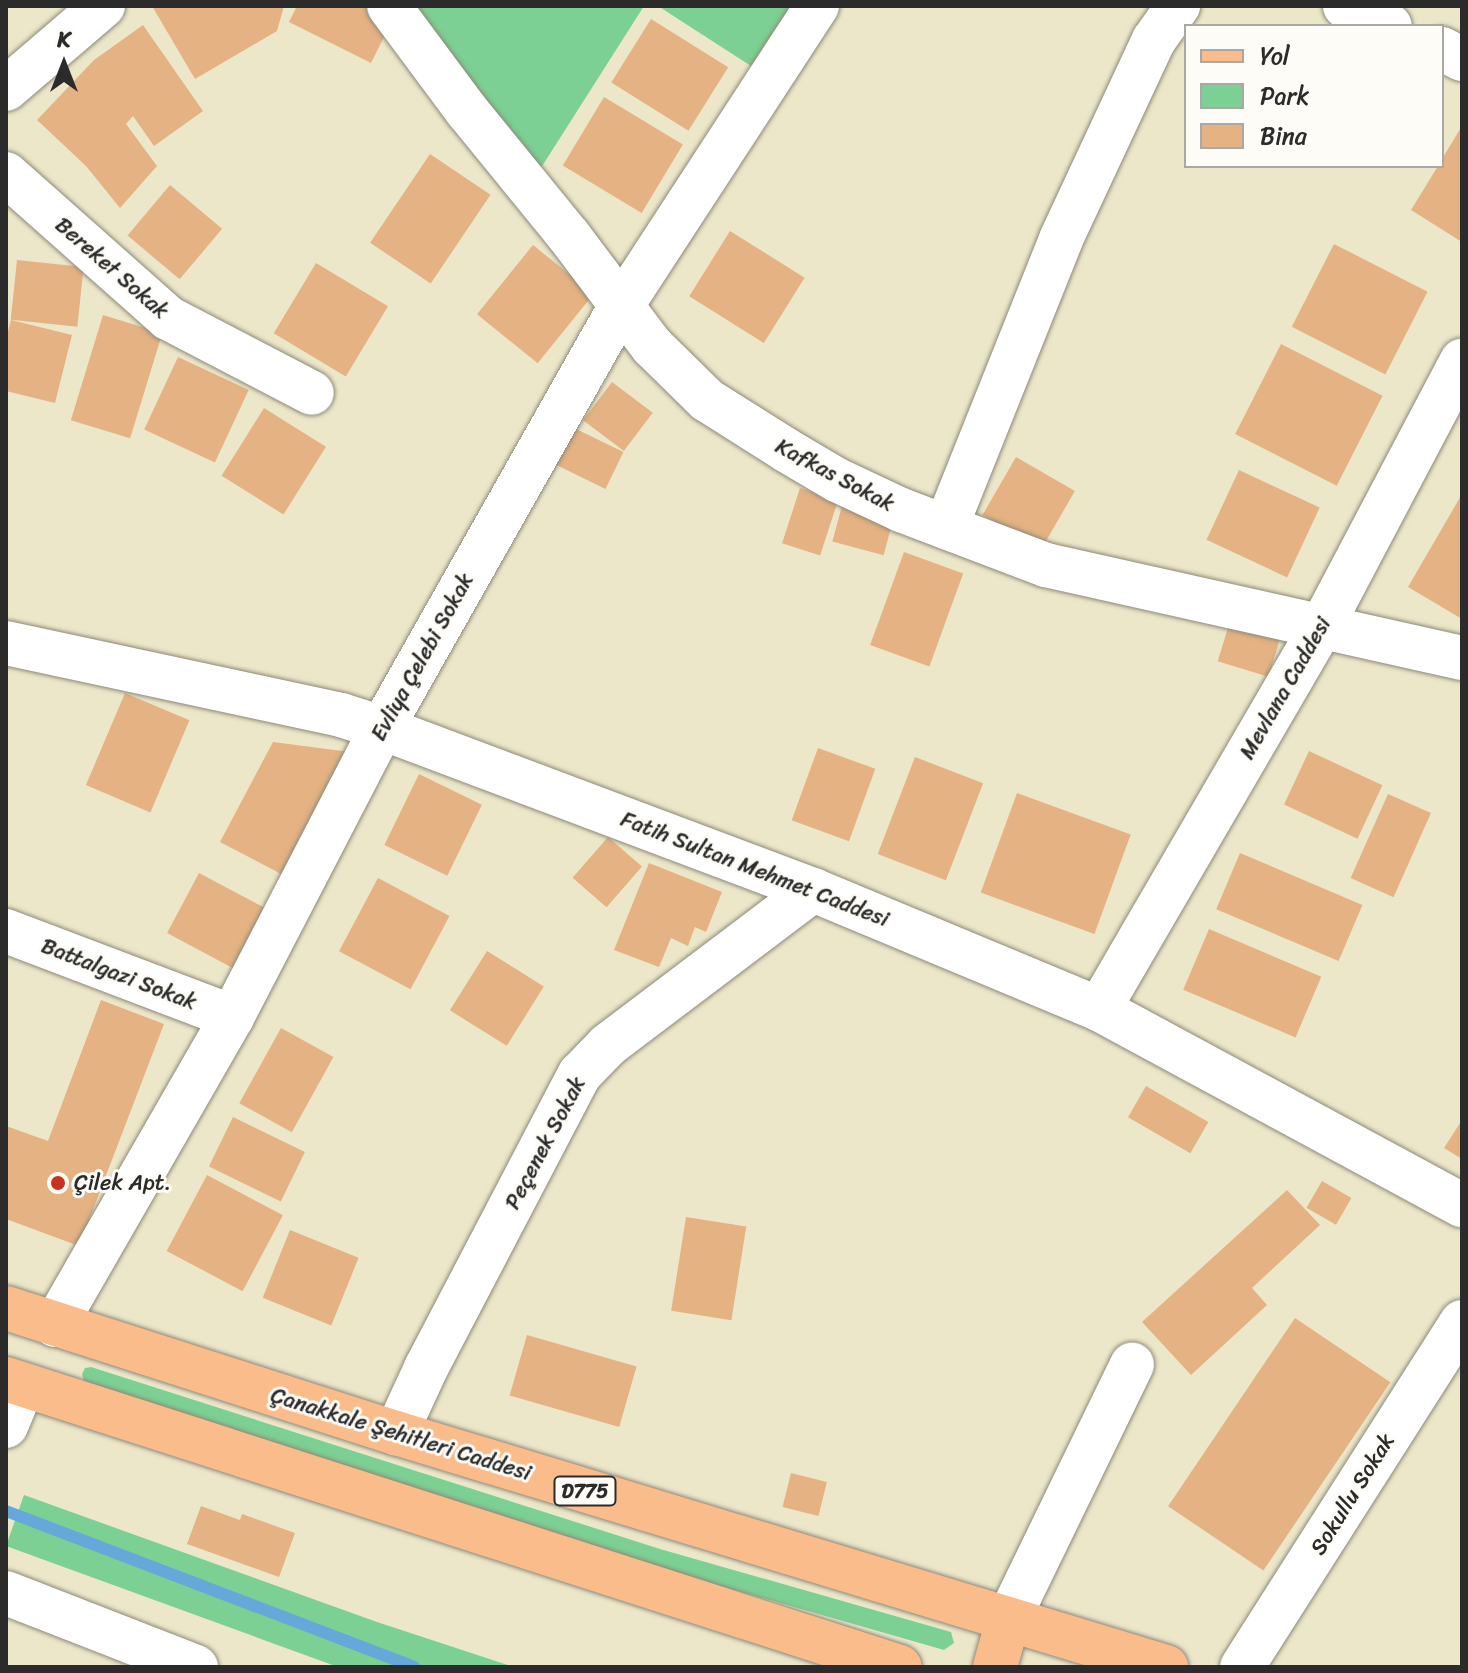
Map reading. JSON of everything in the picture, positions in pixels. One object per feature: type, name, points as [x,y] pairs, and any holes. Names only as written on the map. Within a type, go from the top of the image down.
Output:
[{"type":"main road","name":"Çanakkale Şehitleri Caddesi","points":[[6,1308],[396,1433],[1166,1667]]},
{"type":"main road","points":[[55,1325],[14,1382],[900,1667]]},
{"type":"main road","points":[[995,1667],[1008,1620]]},
{"type":"street","points":[[6,89],[103,6]]},
{"type":"street","name":"Kafkas Sokak","points":[[389,6],[467,111],[569,236],[620,308],[684,380],[728,414],[837,480],[946,527],[1046,565],[1462,658]]},
{"type":"street","name":"Evliya Çelebi Sokak","points":[[55,1325],[232,1017],[382,728],[620,308],[817,6]]},
{"type":"street","points":[[946,527],[1061,239],[1154,40],[1178,6]]},
{"type":"street","points":[[1345,6],[1386,24]]},
{"type":"street","points":[[1444,50],[1462,59]]},
{"type":"street","name":"Bereket Sokak","points":[[6,174],[168,318],[312,393]]},
{"type":"street","name":"Mevlana Caddesi","points":[[1099,1009],[1322,626],[1462,361]]},
{"type":"street","name":"Fatih Sultan Mehmet Caddesi","points":[[6,643],[341,715],[813,890],[1099,1009],[1462,1205]]},
{"type":"street","name":"Peçenek Sokak","points":[[396,1433],[426,1368],[580,1074],[608,1045],[813,890]]},
{"type":"street","name":"Battalgazi Sokak","points":[[6,931],[232,1017]]},
{"type":"street","name":"Sokullu Sokak","points":[[1242,1667],[1462,1322]]},
{"type":"street","points":[[1008,1620],[1132,1365]]},
{"type":"street","points":[[6,1426],[14,1382]]},
{"type":"street","points":[[6,1593],[196,1667]]},
{"type":"green space","points":[[415,6],[644,6],[539,171]]},
{"type":"green space","points":[[658,6],[791,6],[751,66]]},
{"type":"green space","points":[[91,1367],[660,1549],[951,1632],[954,1643],[944,1650],[644,1564],[85,1385],[82,1374],[85,1368]]},
{"type":"green space","points":[[24,1495],[377,1622],[514,1667],[338,1667],[6,1546]]},
{"type":"building","points":[[152,6],[284,6],[277,31],[195,79]]},
{"type":"building","points":[[297,6],[362,6],[392,21],[371,63],[289,22]]},
{"type":"building","points":[[651,19],[728,67],[688,131],[611,83]]},
{"type":"building","points":[[143,25],[203,111],[154,146],[133,116],[126,124],[157,166],[120,208],[86,166],[37,120],[94,60]]},
{"type":"building","points":[[604,97],[683,144],[642,213],[563,166]]},
{"type":"building","points":[[1462,126],[1462,242],[1411,210],[1437,168],[1444,168],[1444,156]]},
{"type":"building","points":[[430,154],[491,195],[431,284],[370,243]]},
{"type":"building","points":[[170,185],[222,229],[180,279],[128,236]]},
{"type":"building","points":[[730,231],[805,278],[764,343],[689,296]]},
{"type":"building","points":[[1334,244],[1428,292],[1385,375],[1292,327]]},
{"type":"building","points":[[533,245],[594,294],[538,363],[477,314]]},
{"type":"building","points":[[17,260],[84,267],[77,327],[11,320]]},
{"type":"building","points":[[316,263],[388,306],[346,377],[274,333]]},
{"type":"building","points":[[103,315],[162,333],[130,438],[71,420]]},
{"type":"building","points":[[11,320],[72,335],[55,403],[6,391],[6,339]]},
{"type":"building","points":[[1281,344],[1383,396],[1337,486],[1235,434]]},
{"type":"building","points":[[178,357],[249,390],[215,462],[144,430]]},
{"type":"building","points":[[612,382],[653,413],[624,451],[583,420]]},
{"type":"building","points":[[264,408],[326,447],[284,515],[222,476]]},
{"type":"building","points":[[574,428],[623,452],[605,489],[556,465]]},
{"type":"building","points":[[1016,457],[1075,491],[1041,549],[982,515]]},
{"type":"building","points":[[1239,470],[1320,508],[1287,577],[1206,540]]},
{"type":"building","points":[[800,488],[838,500],[820,556],[782,543]]},
{"type":"building","points":[[1462,494],[1462,619],[1408,587]]},
{"type":"building","points":[[843,502],[894,516],[884,555],[832,542]]},
{"type":"building","points":[[904,552],[963,574],[929,667],[870,645]]},
{"type":"building","points":[[1230,621],[1281,636],[1268,677],[1218,661]]},
{"type":"building","points":[[125,693],[189,720],[150,812],[86,785]]},
{"type":"building","points":[[273,742],[350,752],[285,876],[220,842]]},
{"type":"building","points":[[818,748],[875,769],[849,841],[792,820]]},
{"type":"building","points":[[1309,751],[1382,785],[1357,839],[1284,804]]},
{"type":"building","points":[[915,757],[983,783],[946,880],[878,854]]},
{"type":"building","points":[[419,774],[482,805],[447,876],[384,845]]},
{"type":"building","points":[[1017,793],[1131,834],[1094,934],[981,893]]},
{"type":"building","points":[[1388,794],[1431,813],[1394,897],[1351,878]]},
{"type":"building","points":[[608,837],[642,867],[607,907],[573,878]]},
{"type":"building","points":[[1240,853],[1362,905],[1339,961],[1216,909]]},
{"type":"building","points":[[649,863],[722,892],[706,932],[695,927],[688,946],[671,938],[659,967],[614,950]]},
{"type":"building","points":[[199,873],[268,910],[236,970],[167,933]]},
{"type":"building","points":[[378,878],[450,916],[411,989],[339,951]]},
{"type":"building","points":[[1209,929],[1321,977],[1296,1037],[1183,990]]},
{"type":"building","points":[[487,951],[544,987],[507,1046],[450,1010]]},
{"type":"building","points":[[101,1000],[164,1024],[79,1246],[6,1219],[6,1126],[48,1141]]},
{"type":"building","points":[[281,1028],[333,1057],[292,1132],[239,1103]]},
{"type":"building","points":[[1146,1086],[1208,1122],[1190,1153],[1128,1117]]},
{"type":"building","points":[[233,1117],[305,1152],[281,1202],[209,1166]]},
{"type":"building","points":[[1462,1120],[1462,1159],[1444,1148]]},
{"type":"building","points":[[207,1175],[283,1215],[243,1291],[167,1251]]},
{"type":"building","points":[[1322,1181],[1351,1198],[1336,1225],[1306,1208]]},
{"type":"building","points":[[1287,1190],[1320,1225],[1252,1288],[1267,1305],[1191,1375],[1142,1322]]},
{"type":"building","points":[[686,1217],[746,1227],[731,1320],[671,1311]]},
{"type":"building","points":[[290,1230],[359,1258],[331,1325],[263,1298]]},
{"type":"building","points":[[1295,1318],[1390,1382],[1263,1570],[1168,1506]]},
{"type":"building","points":[[527,1335],[637,1366],[619,1427],[510,1396]]},
{"type":"building","points":[[791,1473],[827,1482],[818,1516],[783,1507]]},
{"type":"building","points":[[201,1506],[240,1520],[242,1514],[295,1533],[279,1577],[187,1544]]},
{"type":"waterway","points":[[6,1511],[414,1667]]},
{"type":"place","name":"Çilek Apt.","points":[[58,1183]]}]
